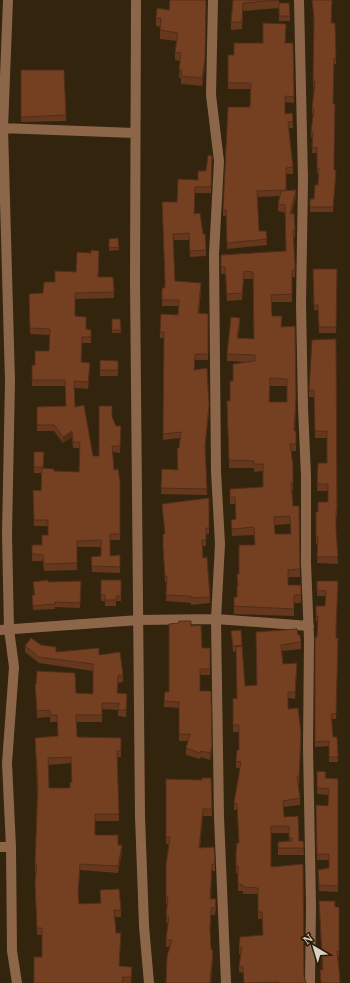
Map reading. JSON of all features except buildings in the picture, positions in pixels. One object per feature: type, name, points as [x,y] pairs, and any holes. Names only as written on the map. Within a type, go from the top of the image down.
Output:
[{"type":"street","points":[[8,0],[2,128],[7,534],[4,629],[14,667],[7,763],[11,848],[12,951],[17,983]]},
{"type":"street","points":[[136,0],[135,133],[140,824],[144,926],[149,983]]},
{"type":"street","points":[[213,0],[211,95],[219,160],[214,254],[216,471],[220,544],[216,619],[219,817],[226,983]]},
{"type":"street","points":[[299,0],[303,179],[301,311],[302,408],[306,476],[306,563],[309,626],[308,754],[311,906],[310,983]]},
{"type":"street","points":[[2,128],[135,133]]},
{"type":"street","points":[[4,629],[138,620],[216,619],[309,626]]},
{"type":"street","points":[[0,847],[11,848]]}]
